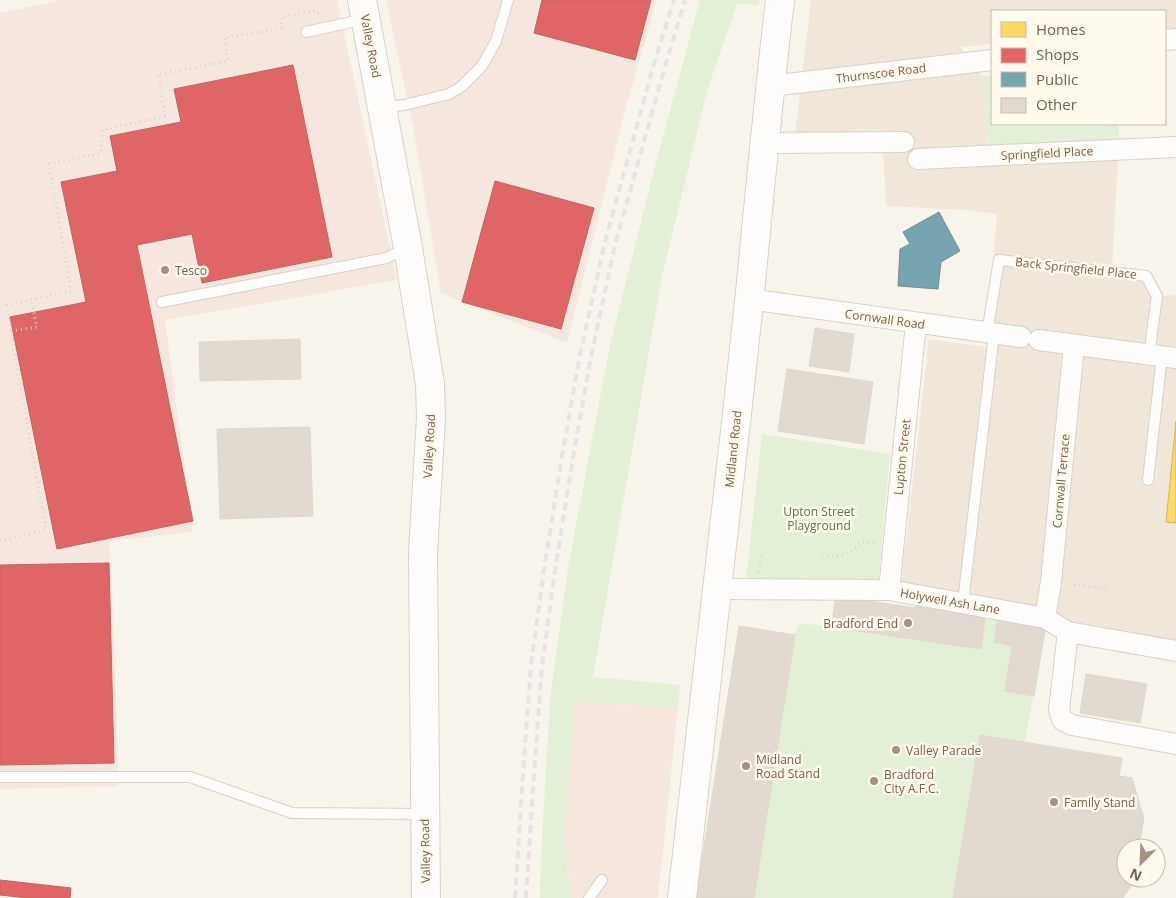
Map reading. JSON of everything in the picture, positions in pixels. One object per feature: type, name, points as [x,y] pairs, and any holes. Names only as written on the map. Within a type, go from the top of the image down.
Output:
[{"type":"street","name":"Midland Road","points":[[682,898],[718,590],[780,0]]},
{"type":"street","name":"Valley Road","points":[[364,10],[408,248],[430,384],[431,416],[423,553],[426,898]]},
{"type":"street","name":"Thurnscoe Road","points":[[770,86],[991,60]]},
{"type":"street","points":[[764,143],[904,142]]},
{"type":"street","name":"Springfield Place","points":[[918,160],[1176,147]]},
{"type":"street","name":"Cornwall Road","points":[[749,299],[1162,356]]},
{"type":"street","name":"Lupton Street","points":[[888,590],[916,323]]},
{"type":"street","name":"Cornwall Terrace","points":[[1045,618],[1051,582],[1074,344]]},
{"type":"street","name":"Holywell Ash Lane","points":[[718,590],[888,590],[1045,618],[1068,632],[1176,650]]},
{"type":"street","points":[[1068,632],[1059,710],[1062,720],[1072,725],[1176,744]]},
{"type":"lane","points":[[382,107],[404,105],[449,94],[470,80],[482,66],[496,41],[508,0]]},
{"type":"lane","points":[[306,32],[364,10]]},
{"type":"lane","points":[[162,302],[386,258],[408,248]]},
{"type":"lane","name":"Back Springfield Place","points":[[991,333],[999,260],[1146,276],[1156,296],[1162,356]]},
{"type":"lane","points":[[963,603],[991,333]]},
{"type":"lane","points":[[1148,480],[1162,356]]},
{"type":"lane","points":[[0,777],[190,777],[292,813],[425,814]]},
{"type":"lane","points":[[589,898],[602,880]]},
{"type":"path","points":[[0,541],[46,530],[7,304],[71,292],[49,164],[101,153],[102,130],[165,116],[158,75],[228,61],[224,38],[282,28],[281,17],[313,11],[320,14],[327,12]]},
{"type":"path","points":[[11,331],[37,327],[31,300]]},
{"type":"path","points":[[822,555],[845,555],[863,542],[893,546]]},
{"type":"path","points":[[1051,582],[1109,589]]},
{"type":"shaded area","points":[[62,0],[337,0],[397,280],[165,320],[193,532],[109,541],[117,715],[118,786],[0,789],[0,13]]},
{"type":"shaded area","points":[[386,0],[657,0],[624,114],[567,343],[441,293],[412,121]]},
{"type":"shaded area","points":[[811,0],[1176,0],[1176,28],[1166,29],[1166,10],[991,10],[991,44],[960,47],[982,76],[988,152],[1118,159],[1112,271],[1152,273],[1165,296],[1176,295],[1176,641],[1070,621],[1032,606],[901,584],[929,339],[994,348],[990,305],[997,214],[968,210],[886,206],[882,130],[795,135]]},
{"type":"shaded area","points":[[574,701],[678,708],[658,898],[571,898],[564,838]]},
{"type":"green space","points":[[700,0],[759,0],[759,5],[737,4],[707,91],[662,276],[593,677],[680,685],[678,708],[575,701],[564,838],[571,898],[540,898],[550,699],[569,562],[610,345],[654,170]]},
{"type":"green space","points":[[991,75],[991,125],[1118,125],[1120,143],[988,152],[982,76]]},
{"type":"green space","name":"Upton Street Playground","points":[[762,434],[890,454],[878,585],[746,581]]},
{"type":"green space","name":"Valley Parade","points":[[836,596],[969,616],[971,610],[983,619],[997,620],[998,616],[1026,621],[1045,631],[1025,742],[1119,776],[1132,778],[1144,818],[1141,838],[1116,838],[1116,888],[1130,888],[1123,898],[696,898],[739,626],[794,635],[800,623],[831,627]]},
{"type":"building: Homes","points":[[1176,421],[1176,523],[1166,522]]},
{"type":"building: Shops","points":[[542,0],[651,0],[635,60],[534,33]]},
{"type":"building: Shops","points":[[293,65],[332,257],[202,283],[192,234],[137,245],[193,521],[57,549],[10,317],[86,302],[61,182],[117,171],[110,136],[181,122],[174,89]]},
{"type":"building: Shops","points":[[495,181],[594,208],[561,329],[462,302]]},
{"type":"building: Shops","points":[[109,563],[114,763],[0,765],[0,565]]},
{"type":"building: Shops","points":[[0,880],[71,888],[70,898],[28,898],[0,895]]},
{"type":"building: Public","points":[[939,212],[960,251],[941,262],[938,289],[898,286],[900,249],[910,244],[903,232]]},
{"type":"building: Other","points":[[815,328],[854,334],[849,372],[809,366]]},
{"type":"building: Other","points":[[300,339],[301,379],[200,381],[199,342]]},
{"type":"building: Other","points":[[787,369],[873,382],[864,444],[778,431]]},
{"type":"building: Other","points":[[310,427],[313,516],[220,519],[217,429]]},
{"type":"building: Other","name":"Bradford End","points":[[836,596],[915,608],[916,602],[965,609],[965,615],[970,616],[971,610],[984,612],[983,618],[985,619],[981,649],[831,627]]},
{"type":"building: Other","points":[[998,616],[1026,621],[1045,631],[1034,696],[1005,691],[1012,646],[994,642]]},
{"type":"building: Other","name":"Midland Road Stand","points":[[739,626],[795,635],[754,898],[696,898]]},
{"type":"building: Other","points":[[1086,674],[1147,684],[1140,723],[1080,713]]},
{"type":"building: Other","name":"Family Stand","points":[[980,735],[1122,758],[1119,776],[1132,778],[1144,818],[1140,838],[1116,838],[1116,888],[1130,888],[1123,898],[953,898]]},
{"type":"railway","points":[[515,898],[531,665],[562,456],[580,355],[605,242],[653,67],[674,0]]},
{"type":"railway","points":[[526,898],[542,666],[573,458],[591,357],[615,245],[685,0]]},
{"type":"place","name":"Tesco","points":[[165,270]]},
{"type":"place","name":"Bradford End","points":[[908,623]]},
{"type":"place","name":"Valley Parade","points":[[896,750]]},
{"type":"place","name":"Midland Road Stand","points":[[746,766]]},
{"type":"place","name":"Bradford City A.F.C.","points":[[874,781]]},
{"type":"place","name":"Family Stand","points":[[1054,802]]}]
